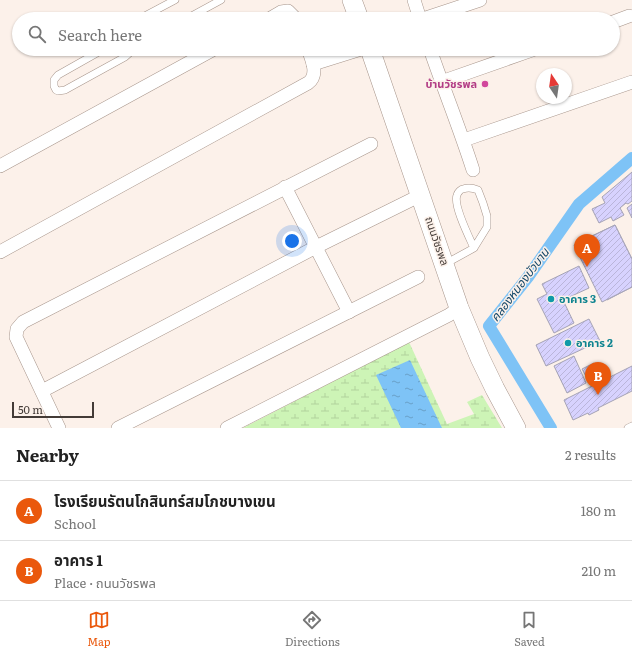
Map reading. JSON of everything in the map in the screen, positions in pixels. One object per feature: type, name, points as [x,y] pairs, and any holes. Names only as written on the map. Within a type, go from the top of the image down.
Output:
[{"type":"street","points":[[352,0],[356,12]]},
{"type":"street","points":[[414,0],[418,12]]},
{"type":"street","points":[[444,12],[480,0]]},
{"type":"street","points":[[620,19],[629,16]]},
{"type":"street","points":[[0,166],[201,56]]},
{"type":"street","points":[[0,252],[308,83],[314,76],[314,64],[311,56]]},
{"type":"street","points":[[314,64],[339,56]]},
{"type":"street","name":"ถนนวัชรพล","points":[[372,56],[460,308],[483,364],[516,428]]},
{"type":"street","points":[[432,56],[474,170]]},
{"type":"street","points":[[441,82],[515,56]]},
{"type":"street","points":[[464,140],[632,82]]},
{"type":"street","points":[[59,428],[16,337],[17,329],[23,322],[371,144]]},
{"type":"street","points":[[285,187],[349,312]]},
{"type":"street","points":[[42,391],[316,247],[421,195]]},
{"type":"street","points":[[118,428],[418,277]]},
{"type":"street","points":[[227,428],[460,308]]},
{"type":"lane","points":[[152,12],[175,0]]},
{"type":"lane","points":[[199,12],[221,0]]},
{"type":"lane","points":[[92,56],[58,75],[54,80],[56,90],[65,90],[126,56]]},
{"type":"lane","points":[[444,264],[474,248],[487,227],[483,203],[478,190],[470,187],[461,189],[457,194],[456,202],[460,216],[474,248]]},
{"type":"lane","points":[[628,428],[632,426]]},
{"type":"green space","points":[[409,342],[447,424],[474,414],[467,402],[482,395],[502,428],[243,428]]},
{"type":"water","points":[[410,360],[442,428],[401,428],[376,375]]},
{"type":"building","points":[[632,172],[632,201],[628,204],[626,203],[620,208],[624,215],[613,221],[611,217],[599,223],[592,209],[605,203],[602,197]]},
{"type":"building","points":[[632,204],[632,218],[627,208]]},
{"type":"building","points":[[615,225],[632,259],[632,287],[607,300],[579,242]]},
{"type":"building","points":[[615,225],[632,259],[632,287],[602,302],[574,245]]},
{"type":"building","name":"อาคาร 3","points":[[579,266],[589,288],[563,300],[574,323],[554,333],[537,299],[547,294],[542,284]]},
{"type":"building","name":"อาคาร 2","points":[[589,319],[600,341],[546,366],[536,345]]},
{"type":"building","points":[[574,356],[586,383],[567,393],[554,366]]},
{"type":"building","points":[[594,363],[600,375],[588,380],[582,369]]},
{"type":"building","points":[[632,366],[632,391],[598,408],[599,410],[589,415],[588,413],[573,420],[564,400]]},
{"type":"waterway","name":"คลองหนองบัวบาน","points":[[551,428],[489,326],[528,277],[579,204],[632,158]]},
{"type":"place","name":"บ้านวัชรพล","points":[[485,84]]},
{"type":"place","name":"โรงเรียนรัตนโกสินทร์สมโภชบางเขน","points":[[587,267]]},
{"type":"place","name":"อาคาร 3","points":[[551,299]]},
{"type":"place","name":"อาคาร 2","points":[[568,343]]},
{"type":"place","name":"อาคาร 1","points":[[598,395]]}]
